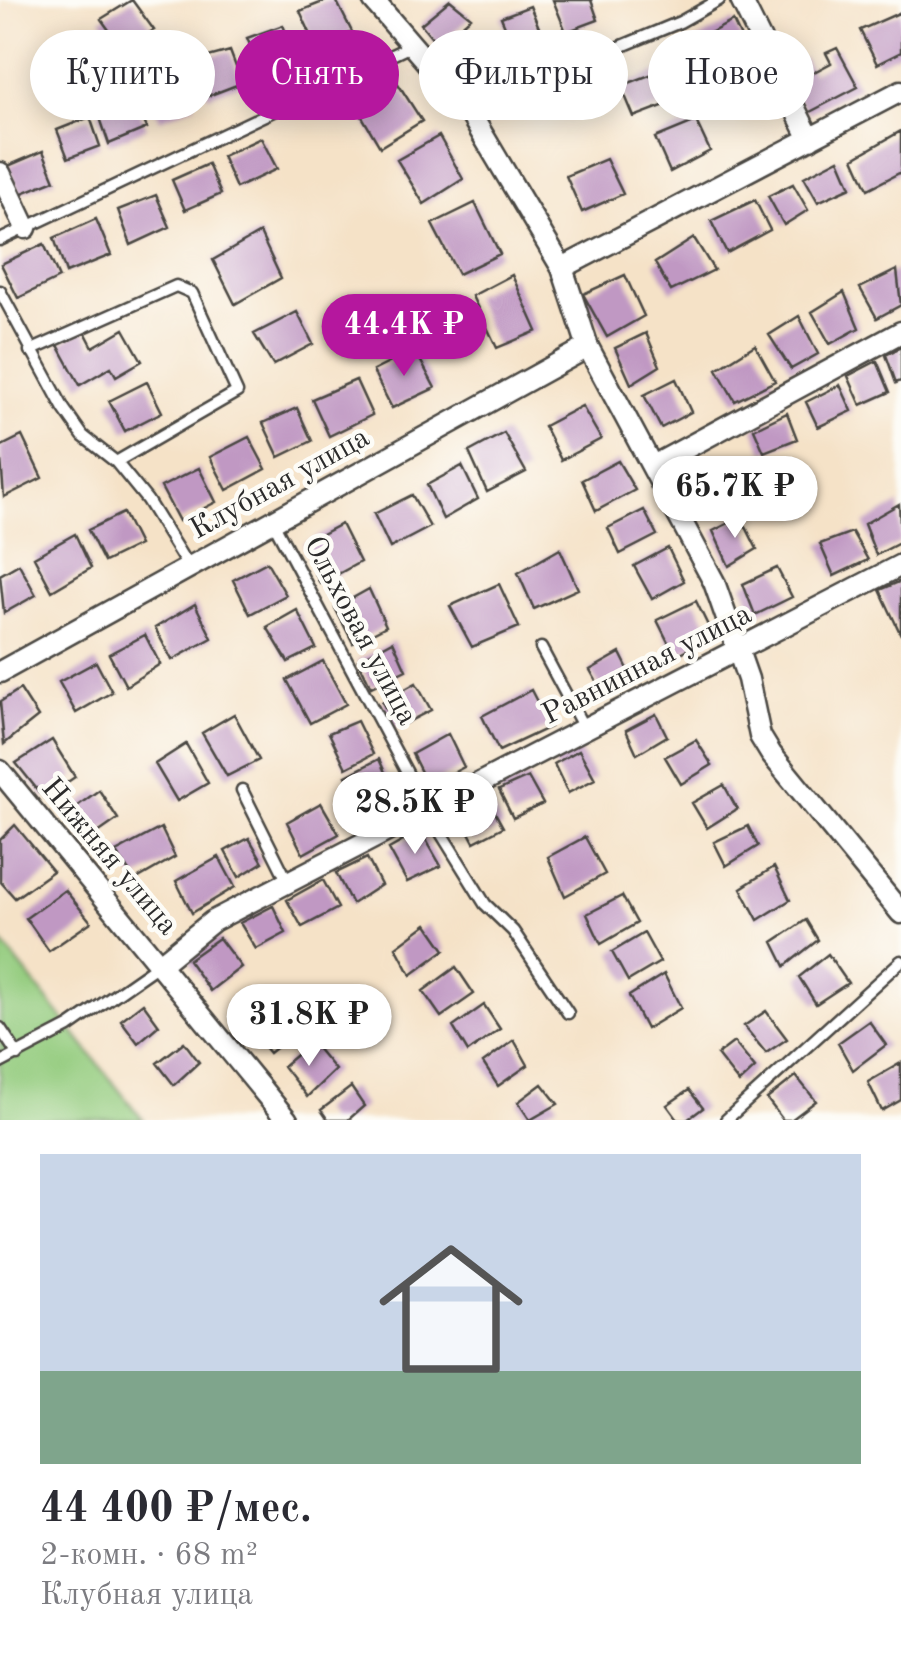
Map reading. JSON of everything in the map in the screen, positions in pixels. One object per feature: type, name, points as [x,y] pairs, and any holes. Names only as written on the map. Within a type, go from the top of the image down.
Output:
[{"type":"street","points":[[373,0],[419,49]]},
{"type":"street","points":[[741,0],[810,139]]},
{"type":"street","points":[[562,268],[901,91]]},
{"type":"street","points":[[474,120],[562,268],[588,347],[714,582],[760,736],[770,754],[901,913]]},
{"type":"street","points":[[0,173],[26,228]]},
{"type":"street","points":[[653,466],[901,332]]},
{"type":"street","name":"Клубная улица","points":[[0,672],[588,347]]},
{"type":"street","name":"Равнинная улица","points":[[159,965],[214,921],[901,565]]},
{"type":"street","name":"Нижняя улица","points":[[0,771],[287,1120]]},
{"type":"lane","points":[[628,44],[719,0]]},
{"type":"lane","points":[[0,240],[415,44]]},
{"type":"lane","points":[[30,350],[176,286],[192,292],[237,392],[116,462]]},
{"type":"lane","points":[[0,291],[30,350],[83,436],[116,462],[190,568]]},
{"type":"lane","name":"Ольховая улица","points":[[273,522],[428,812],[485,904],[513,931],[568,1013]]},
{"type":"lane","points":[[540,648],[586,731]]},
{"type":"lane","points":[[242,790],[288,882]]},
{"type":"lane","points":[[726,1120],[901,961]]},
{"type":"lane","points":[[0,1072],[9,1059],[83,1018],[159,965]]},
{"type":"lane","points":[[0,1028],[9,1059]]},
{"type":"green space","points":[[0,940],[143,1120],[0,1120]]},
{"type":"building","points":[[132,0],[154,30],[109,30],[101,19]]},
{"type":"building","points":[[336,0],[351,30],[309,30],[300,11]]},
{"type":"building","points":[[450,0],[471,17],[456,30],[426,30],[421,24]]},
{"type":"building","points":[[553,0],[591,0],[598,20],[565,30]]},
{"type":"building","points":[[530,6],[540,30],[506,30],[501,17]]},
{"type":"building","points":[[901,12],[901,52],[877,64],[860,30]]},
{"type":"building","points":[[733,21],[737,30],[716,30]]},
{"type":"building","points":[[837,48],[858,87],[814,110],[814,72],[831,63],[826,53]]},
{"type":"building","points":[[230,51],[235,64],[235,86],[215,93],[215,55]]},
{"type":"building","points":[[648,76],[648,112],[634,117],[628,103],[628,83]]},
{"type":"building","points":[[399,85],[422,121],[380,147],[364,120],[399,120]]},
{"type":"building","points":[[91,120],[100,146],[68,158],[57,130]]},
{"type":"building","points":[[101,120],[143,120],[147,128],[109,144]]},
{"type":"building","points":[[696,121],[710,151],[670,172],[655,138]]},
{"type":"building","points":[[901,131],[901,172],[868,189],[854,158]]},
{"type":"building","points":[[439,136],[463,179],[424,204],[397,160]]},
{"type":"building","points":[[261,138],[277,169],[236,188],[222,156]]},
{"type":"building","points":[[43,151],[55,180],[20,194],[8,166]]},
{"type":"building","points":[[606,159],[623,194],[582,212],[566,176]]},
{"type":"building","points":[[839,159],[851,187],[818,202],[804,177]]},
{"type":"building","points":[[208,164],[221,194],[185,210],[172,180]]},
{"type":"building","points":[[793,184],[808,210],[784,225],[768,196]]},
{"type":"building","points":[[156,195],[170,227],[131,245],[118,210]]},
{"type":"building","points":[[755,200],[770,230],[727,253],[711,221]]},
{"type":"building","points":[[475,203],[500,254],[458,274],[432,224]]},
{"type":"building","points":[[96,219],[111,255],[66,273],[54,238]]},
{"type":"building","points":[[260,233],[281,278],[235,304],[213,260]]},
{"type":"building","points":[[694,238],[714,270],[671,291],[655,263]]},
{"type":"building","points":[[44,244],[59,278],[18,298],[1,264]]},
{"type":"building","points":[[897,270],[901,305],[877,318],[860,288]]},
{"type":"building","points":[[512,275],[537,331],[497,348],[472,296]]},
{"type":"building","points":[[625,275],[644,316],[607,337],[583,294]]},
{"type":"building","points":[[844,292],[859,328],[830,344],[812,312]]},
{"type":"building","points":[[297,312],[313,344],[273,365],[254,334]]},
{"type":"building","points":[[799,316],[818,354],[791,369],[769,335]]},
{"type":"building","points":[[124,329],[142,361],[116,376],[111,367],[80,385],[58,345],[84,330],[93,347]]},
{"type":"building","points":[[646,333],[660,366],[631,384],[615,348]]},
{"type":"building","points":[[755,345],[775,381],[735,401],[717,369]]},
{"type":"building","points":[[901,347],[901,381],[896,383],[886,355]]},
{"type":"building","points":[[415,350],[435,388],[392,408],[373,371]]},
{"type":"building","points":[[877,361],[890,392],[861,405],[848,376]]},
{"type":"building","points":[[676,379],[691,412],[661,428],[644,395]]},
{"type":"building","points":[[356,380],[372,415],[329,436],[312,399]]},
{"type":"building","points":[[147,382],[162,412],[125,431],[109,401]]},
{"type":"building","points":[[840,385],[852,411],[818,427],[806,402]]},
{"type":"building","points":[[582,406],[601,439],[561,460],[544,426]]},
{"type":"building","points":[[297,408],[312,441],[279,457],[263,423]]},
{"type":"building","points":[[787,413],[797,439],[764,452],[754,429]]},
{"type":"building","points":[[504,433],[526,472],[487,492],[469,452]]},
{"type":"building","points":[[22,436],[42,478],[4,497],[0,447]]},
{"type":"building","points":[[249,437],[266,469],[227,490],[210,457]]},
{"type":"building","points":[[708,460],[722,487],[696,501],[683,473]]},
{"type":"building","points":[[618,461],[635,490],[596,511],[582,480]]},
{"type":"building","points":[[462,466],[478,499],[443,519],[427,485]]},
{"type":"building","points":[[199,468],[216,502],[179,521],[161,487]]},
{"type":"building","points":[[412,495],[430,527],[390,548],[374,514]]},
{"type":"building","points":[[899,504],[901,542],[876,555],[864,524]]},
{"type":"building","points":[[644,510],[657,535],[620,554],[608,528]]},
{"type":"building","points":[[123,513],[139,545],[104,562],[88,530]]},
{"type":"building","points":[[741,517],[757,549],[729,566],[713,531]]},
{"type":"building","points":[[341,524],[360,562],[320,584],[303,544]]},
{"type":"building","points":[[852,532],[868,560],[834,576],[820,544]]},
{"type":"building","points":[[75,534],[91,568],[52,591],[34,557]]},
{"type":"building","points":[[668,548],[684,581],[652,599],[634,566]]},
{"type":"building","points":[[560,549],[578,589],[534,609],[518,573]]},
{"type":"building","points":[[267,562],[286,595],[250,614],[233,580]]},
{"type":"building","points":[[19,564],[36,595],[4,613],[0,575]]},
{"type":"building","points":[[777,568],[792,597],[755,615],[743,584]]},
{"type":"building","points":[[901,581],[901,635],[880,590]]},
{"type":"building","points":[[499,584],[519,627],[472,647],[450,606]]},
{"type":"building","points":[[369,589],[386,626],[353,643],[335,608]]},
{"type":"building","points":[[696,601],[713,636],[675,656],[657,620]]},
{"type":"building","points":[[195,604],[212,638],[172,660],[155,628]]},
{"type":"building","points":[[297,610],[316,648],[288,662],[267,627]]},
{"type":"building","points":[[145,635],[160,664],[126,686],[109,654]]},
{"type":"building","points":[[393,641],[406,670],[371,687],[358,660]]},
{"type":"building","points":[[620,653],[635,683],[606,698],[590,670]]},
{"type":"building","points":[[323,661],[346,704],[310,723],[287,680]]},
{"type":"building","points":[[96,662],[112,692],[76,713],[59,682]]},
{"type":"building","points":[[416,683],[431,710],[396,728],[382,702]]},
{"type":"building","points":[[20,689],[38,717],[4,744],[0,702]]},
{"type":"building","points":[[531,690],[550,727],[499,751],[482,716]]},
{"type":"building","points":[[234,714],[259,760],[227,776],[202,733]]},
{"type":"building","points":[[656,714],[667,736],[637,754],[626,730]]},
{"type":"building","points":[[357,721],[373,754],[346,768],[329,733]]},
{"type":"building","points":[[448,734],[464,767],[428,786],[412,754]]},
{"type":"building","points":[[52,740],[75,777],[44,798],[16,763]]},
{"type":"building","points":[[696,740],[712,765],[681,784],[665,757]]},
{"type":"building","points":[[186,744],[208,783],[177,801],[155,764]]},
{"type":"building","points":[[579,750],[595,779],[568,793],[554,764]]},
{"type":"building","points":[[379,759],[397,799],[365,815],[346,776]]},
{"type":"building","points":[[528,777],[543,804],[513,818],[499,790]]},
{"type":"building","points":[[724,785],[737,809],[707,828],[692,803]]},
{"type":"building","points":[[99,790],[118,819],[85,842],[65,815]]},
{"type":"building","points":[[487,798],[503,827],[474,842],[458,811]]},
{"type":"building","points":[[321,803],[339,834],[303,854],[287,822]]},
{"type":"building","points":[[15,825],[53,871],[15,898],[0,881],[0,840]]},
{"type":"building","points":[[748,826],[758,846],[726,866],[714,842]]},
{"type":"building","points":[[161,828],[175,857],[135,880],[116,852]]},
{"type":"building","points":[[421,831],[441,866],[407,882],[389,849]]},
{"type":"building","points":[[585,837],[605,874],[565,896],[548,857]]},
{"type":"building","points":[[249,838],[263,862],[239,877],[225,851]]},
{"type":"building","points":[[219,857],[235,887],[192,913],[176,881]]},
{"type":"building","points":[[367,858],[381,885],[352,904],[336,873]]},
{"type":"building","points":[[774,867],[790,900],[758,920],[741,888]]},
{"type":"building","points":[[323,880],[338,908],[302,927],[287,900]]},
{"type":"building","points":[[65,890],[91,922],[49,951],[26,918]]},
{"type":"building","points":[[622,896],[637,923],[601,944],[587,914]]},
{"type":"building","points":[[273,906],[286,933],[256,949],[240,923]]},
{"type":"building","points":[[806,920],[818,940],[785,966],[773,942]]},
{"type":"building","points":[[427,924],[445,950],[411,975],[396,947]]},
{"type":"building","points":[[644,933],[660,962],[628,981],[612,952]]},
{"type":"building","points":[[219,938],[241,967],[210,991],[188,960]]},
{"type":"building","points":[[828,954],[848,983],[816,1004],[799,977]]},
{"type":"building","points":[[456,967],[474,994],[441,1017],[423,991]]},
{"type":"building","points":[[664,974],[681,1008],[646,1029],[629,996]]},
{"type":"building","points":[[276,998],[299,1029],[269,1053],[244,1023]]},
{"type":"building","points":[[143,1003],[159,1025],[138,1043],[121,1020]]},
{"type":"building","points":[[484,1005],[500,1029],[468,1052],[453,1027]]},
{"type":"building","points":[[766,1011],[787,1039],[766,1053],[744,1026]]},
{"type":"building","points":[[869,1021],[886,1045],[853,1070],[838,1043]]},
{"type":"building","points":[[514,1040],[528,1065],[498,1086],[483,1063]]},
{"type":"building","points":[[184,1042],[199,1062],[174,1085],[157,1063]]},
{"type":"building","points":[[312,1042],[335,1070],[307,1097],[283,1066]]},
{"type":"building","points":[[734,1042],[755,1068],[739,1083],[717,1055]]},
{"type":"building","points":[[901,1063],[901,1100],[882,1111],[868,1082]]},
{"type":"building","points":[[796,1076],[816,1101],[791,1120],[783,1120],[767,1099]]},
{"type":"building","points":[[542,1084],[558,1104],[530,1120],[518,1102]]},
{"type":"building","points":[[351,1087],[364,1106],[348,1120],[328,1120],[321,1110]]},
{"type":"building","points":[[689,1090],[703,1108],[687,1120],[678,1120],[667,1105]]}]
